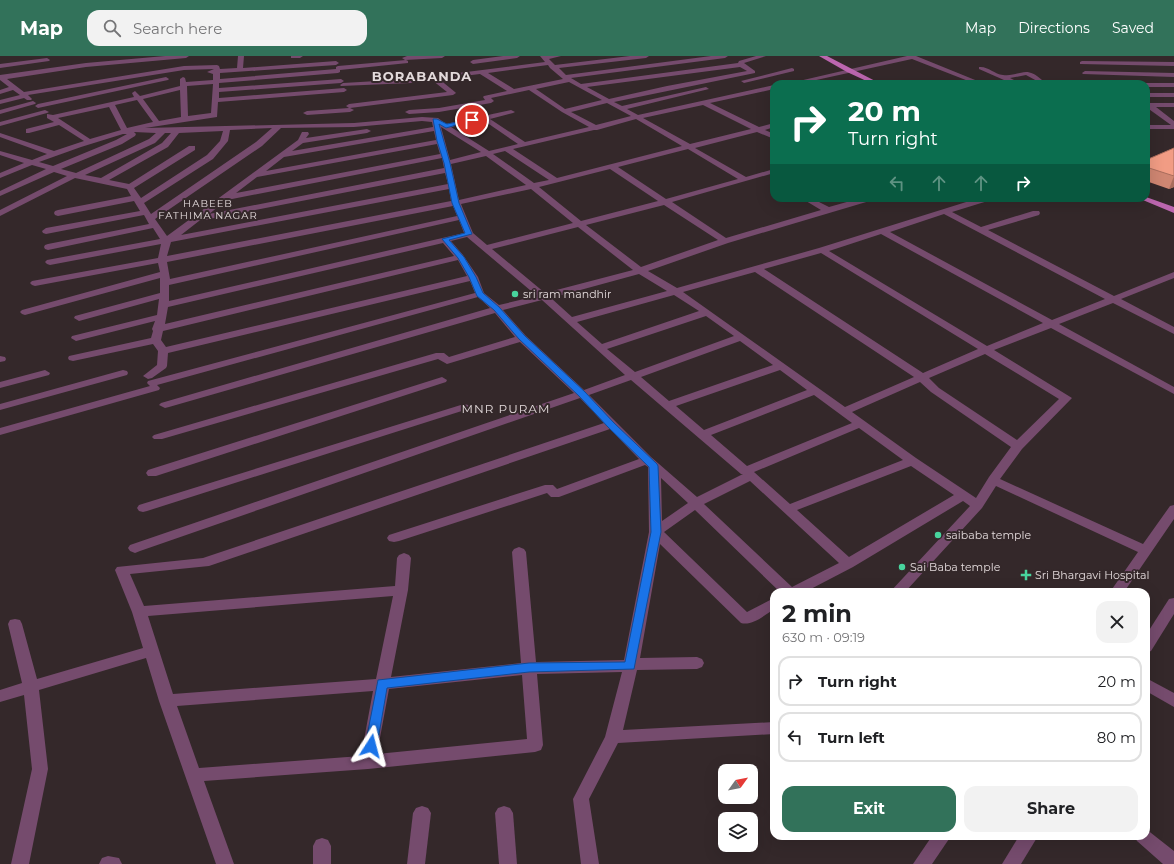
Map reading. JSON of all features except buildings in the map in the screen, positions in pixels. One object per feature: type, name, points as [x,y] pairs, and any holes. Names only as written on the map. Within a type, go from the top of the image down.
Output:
[{"type":"main road","points":[[822,56],[869,80]]},
{"type":"main road","points":[[1150,201],[1174,210]]},
{"type":"street","points":[[100,64],[102,56]]},
{"type":"street","points":[[0,102],[24,95],[58,79],[87,74],[100,64],[127,59],[186,56],[183,72],[184,118]]},
{"type":"street","points":[[240,70],[241,56]]},
{"type":"street","points":[[292,57],[300,56]]},
{"type":"street","points":[[307,113],[344,88],[405,59],[442,56]]},
{"type":"street","points":[[473,62],[517,56]]},
{"type":"street","points":[[547,61],[558,56]]},
{"type":"street","points":[[215,100],[344,88],[409,76],[433,78],[482,72],[547,61],[646,56]]},
{"type":"street","points":[[662,56],[682,74],[697,83]]},
{"type":"street","points":[[52,117],[111,105],[184,85],[216,81],[344,88],[454,107],[491,101],[486,96],[513,92],[567,79],[725,56]]},
{"type":"street","points":[[579,86],[682,74],[763,56]]},
{"type":"street","points":[[1098,56],[1118,76]]},
{"type":"street","points":[[807,80],[912,57],[972,80]]},
{"type":"street","points":[[0,66],[47,58],[58,79]]},
{"type":"street","points":[[405,59],[409,76]]},
{"type":"street","points":[[547,61],[567,79],[622,108],[744,179]]},
{"type":"street","points":[[564,111],[606,100],[753,72],[739,62]]},
{"type":"street","points":[[1082,63],[1174,64]]},
{"type":"street","points":[[216,72],[269,65],[344,88],[398,101],[453,93],[433,78]]},
{"type":"street","points":[[0,77],[58,79],[87,74],[117,79],[217,67],[214,115],[209,129]]},
{"type":"street","points":[[981,68],[1009,80]]},
{"type":"street","points":[[733,83],[792,70]]},
{"type":"street","points":[[0,112],[129,86],[183,72]]},
{"type":"street","points":[[482,72],[513,92]]},
{"type":"street","points":[[1002,77],[1027,72],[1039,80]]},
{"type":"street","points":[[1085,74],[1118,76],[1174,74]]},
{"type":"street","points":[[0,77],[45,112],[89,141]]},
{"type":"street","points":[[117,79],[129,86],[160,127],[177,130],[310,126]]},
{"type":"street","points":[[1150,85],[1174,85]]},
{"type":"street","points":[[0,92],[15,88]]},
{"type":"street","points":[[152,383],[162,366],[163,351],[156,340],[163,300],[165,278],[162,260],[166,241],[301,140],[310,126],[344,88]]},
{"type":"street","points":[[215,90],[344,88],[440,125],[487,154],[532,186],[640,270],[707,312],[912,461],[978,505]]},
{"type":"street","points":[[530,88],[564,111],[597,128]]},
{"type":"street","points":[[667,88],[770,135]]},
{"type":"street","points":[[622,108],[710,88]]},
{"type":"street","points":[[195,219],[331,193],[637,117],[770,88]]},
{"type":"street","points":[[1150,95],[1174,95]]},
{"type":"street","points":[[1150,104],[1174,105]]},
{"type":"street","points":[[111,105],[131,131]]},
{"type":"street","points":[[1150,106],[1174,124]]},
{"type":"street","points":[[0,124],[45,112]]},
{"type":"street","points":[[280,156],[511,112]]},
{"type":"street","points":[[3,175],[30,162],[89,141],[131,131],[160,127],[184,118],[214,115]]},
{"type":"street","points":[[1152,116],[1174,116]]},
{"type":"street","points":[[484,118],[525,145]]},
{"type":"street","points":[[29,131],[61,122]]},
{"type":"street","points":[[301,140],[440,125]]},
{"type":"street","points":[[440,125],[440,141],[447,163],[456,203],[469,234],[543,296],[600,348],[748,473],[848,564]]},
{"type":"street","points":[[48,247],[151,218],[259,144],[279,126]]},
{"type":"street","points":[[0,212],[152,141],[160,127]]},
{"type":"street","points":[[35,283],[456,203],[556,181],[770,127]]},
{"type":"street","points":[[1150,127],[1174,127]]},
{"type":"street","points":[[58,213],[137,201],[210,157],[224,141],[227,128]]},
{"type":"street","points":[[102,181],[165,145],[177,130]]},
{"type":"street","points":[[0,194],[53,169],[119,142],[131,131]]},
{"type":"street","points":[[0,135],[54,154]]},
{"type":"street","points":[[336,136],[336,146],[331,176],[331,193],[338,208]]},
{"type":"street","points":[[252,176],[440,141]]},
{"type":"street","points":[[0,153],[76,176],[130,187],[192,148]]},
{"type":"street","points":[[507,149],[556,181]]},
{"type":"street","points":[[224,198],[331,176],[447,163]]},
{"type":"street","points":[[612,167],[725,241]]},
{"type":"street","points":[[485,248],[664,202],[770,172]]},
{"type":"street","points":[[761,175],[770,180]]},
{"type":"street","points":[[50,262],[452,186]]},
{"type":"street","points":[[130,187],[137,201],[151,218],[166,241]]},
{"type":"street","points":[[813,202],[828,210]]},
{"type":"street","points":[[165,405],[497,308],[640,270],[725,241],[856,202]]},
{"type":"street","points":[[570,321],[822,250],[974,202]]},
{"type":"street","points":[[944,211],[1174,331]]},
{"type":"street","points":[[980,230],[1036,213]]},
{"type":"street","points":[[24,312],[165,278],[462,217]]},
{"type":"street","points":[[46,231],[151,218]]},
{"type":"street","points":[[882,231],[1174,391]]},
{"type":"street","points":[[79,318],[469,234]]},
{"type":"street","points":[[445,239],[460,257],[480,294],[497,308],[522,338],[582,394],[650,463],[696,503],[785,588]]},
{"type":"street","points":[[822,250],[1066,398],[1018,446],[993,480],[978,505],[900,588]]},
{"type":"street","points":[[157,328],[460,257]]},
{"type":"street","points":[[756,268],[921,377],[935,390],[1018,446]]},
{"type":"street","points":[[163,351],[472,277]]},
{"type":"street","points":[[845,411],[985,350],[1053,324],[1111,299],[1172,277]]},
{"type":"street","points":[[0,432],[152,383],[480,294]]},
{"type":"street","points":[[600,348],[707,312]]},
{"type":"street","points":[[76,338],[161,317]]},
{"type":"street","points":[[158,436],[440,355],[447,361],[522,338]]},
{"type":"street","points":[[136,548],[741,338]]},
{"type":"street","points":[[73,358],[156,340]]},
{"type":"street","points":[[668,405],[782,366]]},
{"type":"street","points":[[0,386],[45,373]]},
{"type":"street","points":[[0,407],[123,373]]},
{"type":"street","points":[[152,472],[442,380]]},
{"type":"street","points":[[703,434],[816,390]]},
{"type":"street","points":[[143,508],[464,408]]},
{"type":"street","points":[[656,532],[696,503],[748,473],[860,423]]},
{"type":"street","points":[[225,864],[167,701],[140,612],[122,570],[204,563],[611,425]]},
{"type":"street","points":[[788,509],[912,461]]},
{"type":"street","points":[[590,864],[581,799],[613,737],[631,665],[656,532],[650,463]]},
{"type":"street","points":[[394,538],[549,488],[555,494],[650,463]]},
{"type":"street","points":[[993,480],[1146,550]]},
{"type":"street","points":[[801,588],[848,564],[963,496]]},
{"type":"street","points":[[1120,588],[1174,509]]},
{"type":"street","points":[[656,532],[746,619],[770,605]]},
{"type":"street","points":[[193,775],[368,762],[535,745],[519,552]]},
{"type":"street","points":[[368,762],[401,590],[404,558]]},
{"type":"street","points":[[140,612],[401,590]]},
{"type":"street","points":[[1150,641],[1174,603]]},
{"type":"street","points":[[15,624],[31,688],[40,769],[20,864]]},
{"type":"street","points":[[0,696],[151,651]]},
{"type":"street","points":[[167,701],[382,684],[529,668],[697,663]]},
{"type":"street","points":[[1150,686],[1174,701]]},
{"type":"street","points":[[613,737],[770,728]]},
{"type":"street","points":[[416,864],[422,813]]},
{"type":"street","points":[[504,813],[508,864]]},
{"type":"street","points":[[922,864],[939,840]]},
{"type":"street","points":[[1011,864],[1026,840]]},
{"type":"street","points":[[1148,840],[1174,862]]},
{"type":"street","points":[[322,846],[322,864]]},
{"type":"place","name":"sri ram mandhir","points":[[515,294]]},
{"type":"place","name":"saibaba temple","points":[[938,535]]},
{"type":"place","name":"Sai Baba temple","points":[[902,567]]},
{"type":"place","name":"Sri Bhargavi Hospital","points":[[1026,575]]},
{"type":"district","name":"BORABANDA","points":[[422,76]]},
{"type":"district","name":"HABEEB FATHIMA NAGAR","points":[[208,208]]},
{"type":"district","name":"MNR PURAM","points":[[506,409]]},
{"type":"route","points":[[371,746],[382,684],[529,668],[630,666],[656,532],[654,466],[646,460],[582,394],[522,338],[497,308],[480,294],[460,257],[445,239],[469,234],[456,203],[435,120],[446,126],[472,120]]}]
